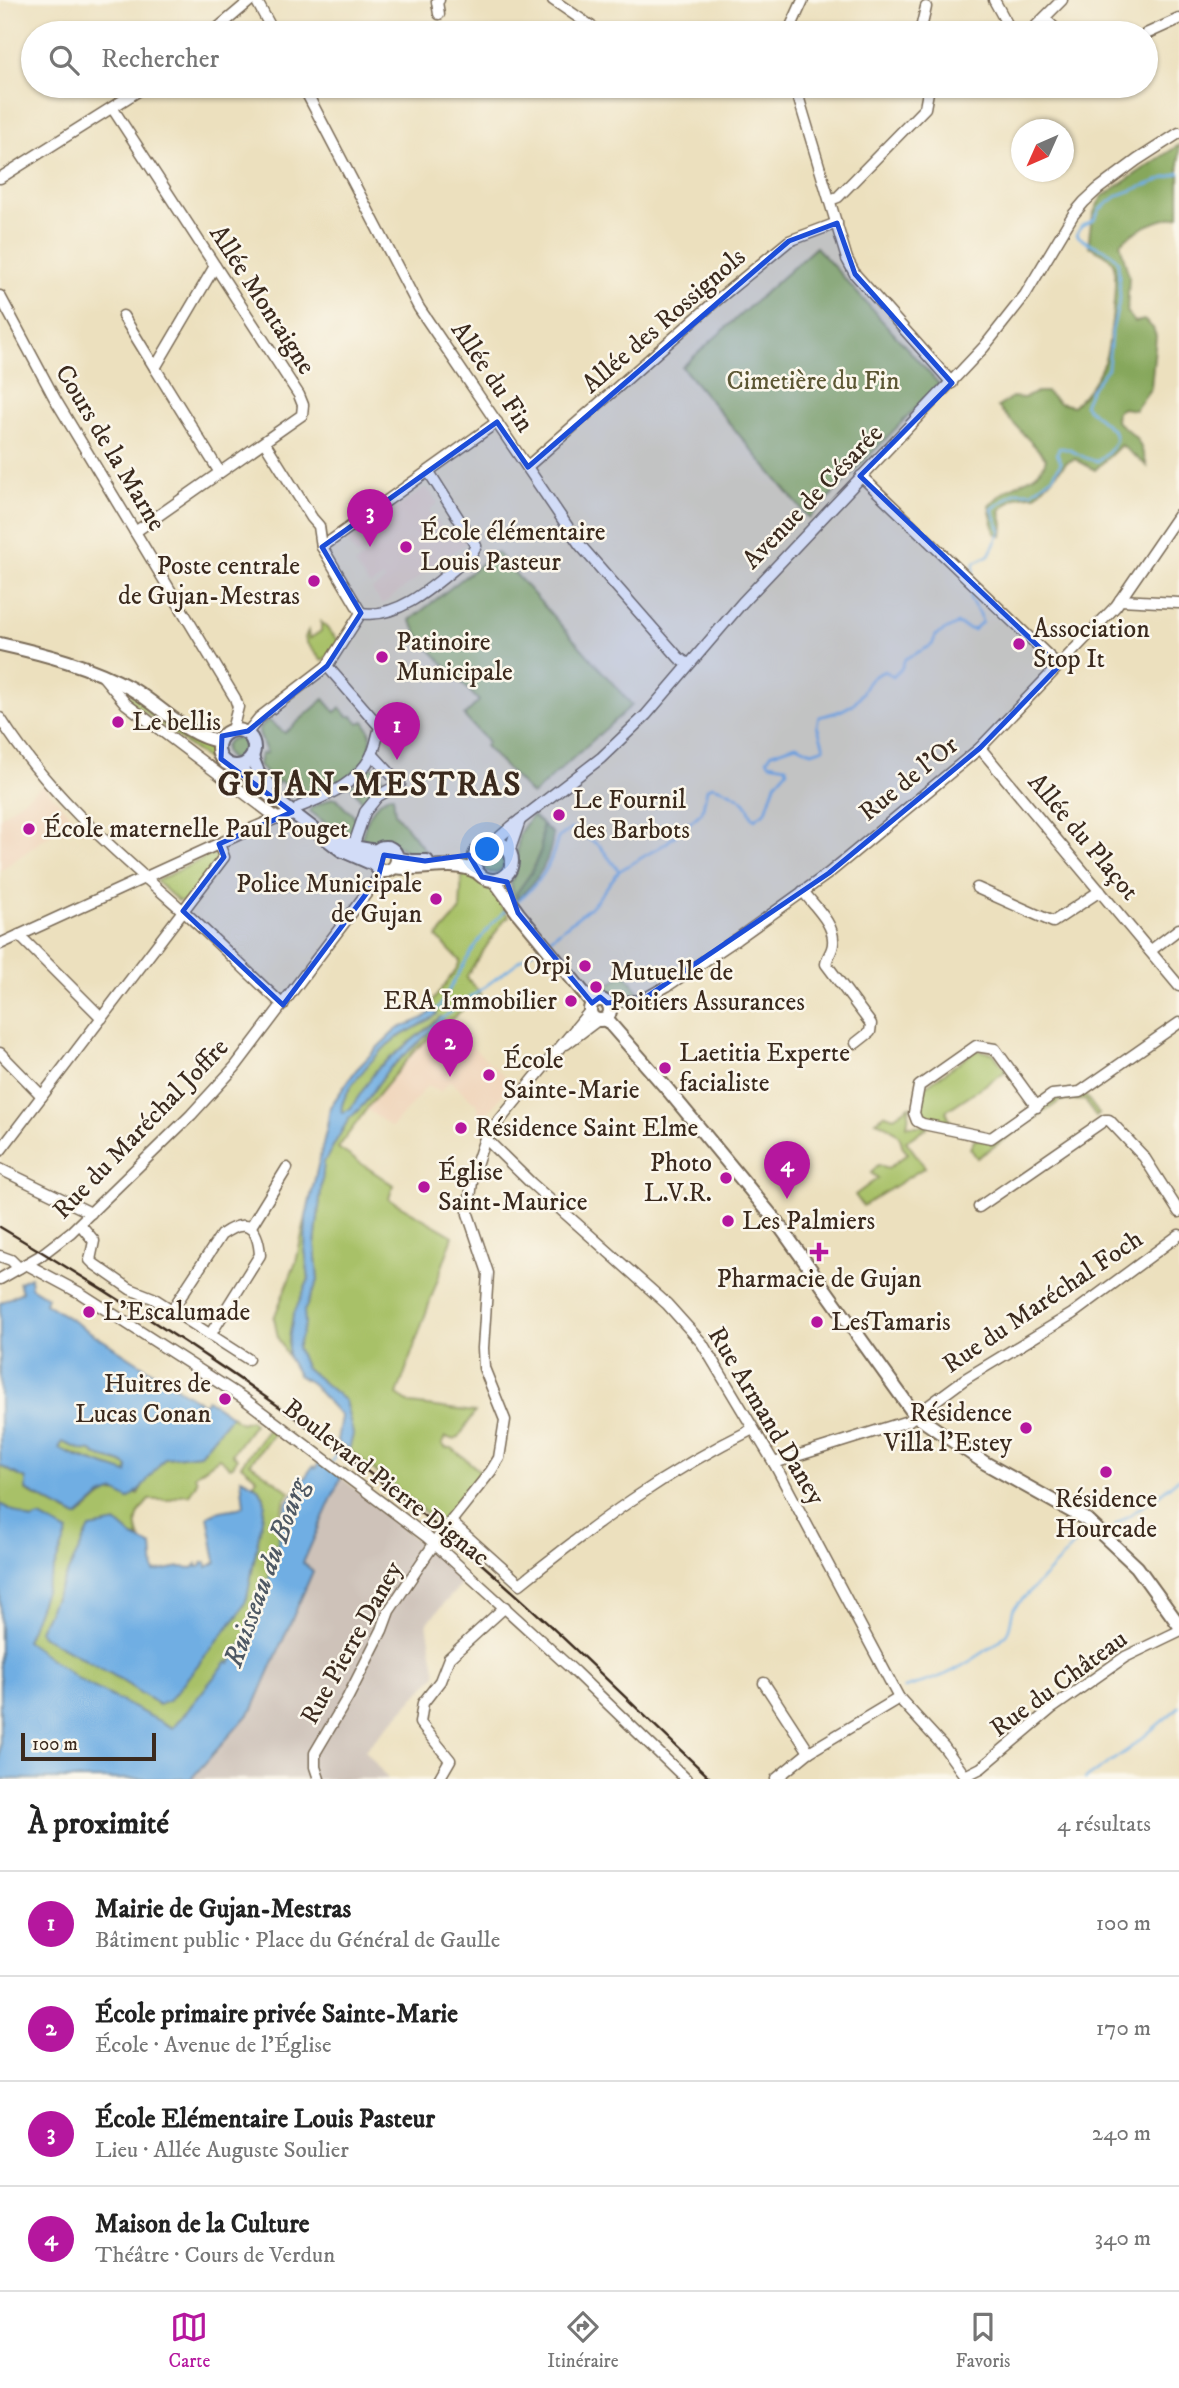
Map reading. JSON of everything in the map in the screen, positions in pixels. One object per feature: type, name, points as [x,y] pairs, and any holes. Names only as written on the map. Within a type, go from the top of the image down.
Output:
[{"type":"main road","points":[[0,644],[69,662],[102,675],[141,694],[194,732],[219,741]]},
{"type":"main road","points":[[253,757],[249,762],[231,766],[221,759],[219,741],[232,730],[247,733],[254,741],[253,757],[258,772],[267,784],[341,850],[376,862]]},
{"type":"main road","points":[[237,766],[273,813],[297,811],[388,871],[396,862],[458,858],[475,854]]},
{"type":"main road","points":[[396,862],[422,869],[458,866],[477,872],[488,880],[500,878],[512,864],[509,852],[494,842],[483,845],[475,854],[477,872]]},
{"type":"main road","points":[[376,862],[387,847],[394,850],[396,862]]},
{"type":"main road","points":[[500,878],[518,914],[596,1013],[668,1090],[772,1216],[915,1415],[985,1463],[1087,1520],[1137,1567],[1179,1625]]},
{"type":"main road","points":[[596,1013],[610,1010],[607,1003]]},
{"type":"street","points":[[226,21],[251,0]]},
{"type":"street","points":[[257,0],[268,21]]},
{"type":"street","points":[[439,0],[439,14]]},
{"type":"street","points":[[553,0],[584,21]]},
{"type":"street","points":[[794,21],[803,0]]},
{"type":"street","points":[[994,0],[1005,21]]},
{"type":"street","points":[[1043,21],[1062,0]]},
{"type":"street","points":[[923,21],[926,7]]},
{"type":"street","points":[[1158,29],[1179,19]]},
{"type":"street","points":[[0,178],[129,98]]},
{"type":"street","name":"Allée du Fin","points":[[309,98],[419,308],[580,545],[679,659],[688,664]]},
{"type":"street","points":[[799,98],[847,259],[855,274],[952,383]]},
{"type":"street","points":[[830,200],[838,197],[925,108],[927,98]]},
{"type":"street","name":"Allée Montaigne","points":[[113,109],[303,405],[302,415],[135,532]]},
{"type":"street","name":"Avenue de Césarée","points":[[494,842],[613,747],[646,715],[742,603],[991,339],[1025,295],[1073,215],[1084,202],[1137,160],[1179,132]]},
{"type":"street","name":"Allée des Rossignols","points":[[528,466],[710,305],[789,241],[837,223]]},
{"type":"street","points":[[155,368],[215,266]]},
{"type":"street","name":"Cours de la Marne","points":[[0,296],[55,399],[235,698],[238,707],[232,730]]},
{"type":"street","points":[[123,316],[219,471]]},
{"type":"street","points":[[322,547],[497,422]]},
{"type":"street","points":[[264,443],[319,526],[322,547],[336,575],[361,613],[369,615],[409,604],[470,556],[476,546],[429,472]]},
{"type":"street","points":[[861,476],[1059,666]]},
{"type":"street","name":"Rue de l'Or","points":[[607,1003],[642,1000],[667,986],[829,873],[980,748],[1120,600],[1179,514]]},
{"type":"street","points":[[1120,600],[1179,603]]},
{"type":"street","points":[[247,733],[252,724],[327,666],[361,613]]},
{"type":"street","points":[[297,811],[337,792],[359,773],[372,754],[380,727],[327,666]]},
{"type":"street","points":[[0,944],[219,844],[273,813],[126,704],[102,675]]},
{"type":"street","points":[[0,718],[69,806],[105,843],[183,911],[282,1005]]},
{"type":"street","name":"Allée du Plaçot","points":[[980,748],[1179,986]]},
{"type":"street","points":[[353,848],[365,811],[378,796],[400,784],[372,754]]},
{"type":"street","points":[[509,852],[520,820]]},
{"type":"street","points":[[0,1152],[223,858],[219,844]]},
{"type":"street","name":"Rue du Maréchal Joffre","points":[[0,1279],[23,1266],[80,1224],[191,1115],[235,1067],[378,878],[376,862]]},
{"type":"street","points":[[977,888],[1053,922],[1100,891]]},
{"type":"street","points":[[803,891],[834,935],[833,948],[826,964],[871,1024],[870,1032],[856,1043]]},
{"type":"street","points":[[1150,951],[1179,929]]},
{"type":"street","points":[[19,935],[102,1018]]},
{"type":"street","points":[[485,1138],[563,1046],[596,1013]]},
{"type":"street","points":[[1037,1107],[995,1049],[976,1046],[919,1086],[914,1112],[916,1121],[923,1124],[991,1138],[1037,1107],[1052,1095],[1080,1092],[1179,1023]]},
{"type":"street","points":[[0,1053],[42,1096]]},
{"type":"street","points":[[979,1207],[1105,1120],[1109,1120],[1143,1157],[1179,1213]]},
{"type":"street","name":"Rue Pierre Daney","points":[[319,1779],[315,1767],[315,1753],[348,1697],[389,1611],[434,1544],[499,1458],[505,1420],[484,1368],[488,1273],[468,1214],[473,1174],[485,1138]]},
{"type":"street","name":"Rue Armand Daney","points":[[485,1138],[531,1183],[667,1304],[702,1343],[774,1463],[899,1698]]},
{"type":"street","points":[[250,1227],[287,1168]]},
{"type":"street","points":[[0,1169],[91,1213]]},
{"type":"street","points":[[80,1224],[94,1241],[90,1259],[94,1264],[130,1289],[153,1298],[248,1359]]},
{"type":"street","points":[[172,1310],[221,1235],[231,1227],[250,1227],[259,1240],[260,1255],[210,1335]]},
{"type":"street","name":"Rue du Maréchal Foch","points":[[774,1463],[895,1425],[915,1415],[965,1379],[1072,1314],[1179,1235]]},
{"type":"street","name":"Boulevard Pierre Dignac","points":[[0,1256],[80,1293],[215,1379],[341,1471],[434,1544],[505,1607],[686,1779]]},
{"type":"street","points":[[451,1522],[520,1584],[631,1498],[702,1455],[753,1429]]},
{"type":"street","points":[[439,1779],[450,1760],[420,1723],[423,1703],[440,1681],[449,1658],[505,1607]]},
{"type":"street","name":"Rue du Château","points":[[899,1698],[944,1746],[965,1778],[981,1768],[1051,1709],[1125,1657],[1179,1631]]},
{"type":"street","points":[[764,1684],[809,1752]]},
{"type":"street","points":[[776,1779],[809,1752],[899,1698]]},
{"type":"highlighted area","points":[[837,223],[855,274],[952,383],[860,476],[1059,666],[980,748],[829,873],[642,1000],[607,1003],[600,997],[592,1003],[518,913],[507,882],[482,877],[469,855],[425,861],[384,855],[378,878],[283,1005],[183,911],[224,857],[219,844],[292,812],[221,759],[222,736],[248,731],[327,666],[361,613],[322,547],[497,422],[528,467],[789,241]]},
{"type":"shaded area","name":"École élémentaire Louis Pasteur","points":[[426,487],[438,503],[429,510],[445,532],[454,526],[466,543],[382,604],[372,590],[385,580],[383,578],[368,584],[355,565],[366,554],[364,551],[357,556],[347,542]]},
{"type":"shaded area","name":"École maternelle Paul Pouget","points":[[43,785],[73,818],[0,871],[0,817]]},
{"type":"shaded area","points":[[445,1022],[512,1083],[483,1119],[478,1113],[478,1105],[450,1081],[440,1092],[428,1085],[392,1127],[366,1109],[415,1050]]},
{"type":"shaded area","points":[[341,1477],[465,1580],[427,1623],[436,1675],[365,1750],[388,1779],[191,1779],[253,1709],[313,1571],[303,1563]]},
{"type":"green space","points":[[1179,145],[1179,216],[1148,225],[1120,243],[1129,277],[1127,312],[1135,322],[1144,320],[1153,328],[1156,336],[1151,388],[1135,410],[1123,408],[1117,411],[1116,421],[1137,440],[1147,466],[1121,445],[1095,470],[1075,459],[1067,462],[1036,495],[1020,496],[1004,507],[1000,511],[1002,536],[995,533],[989,506],[1004,492],[1036,474],[1046,458],[998,407],[1012,397],[1024,398],[1037,392],[1046,392],[1059,403],[1073,406],[1090,386],[1106,354],[1115,285],[1114,266],[1110,259],[1089,246],[1094,213],[1103,196]]},
{"type":"green space","name":"Cimetière du Fin","points":[[816,247],[939,384],[809,518],[682,367]]},
{"type":"green space","points":[[496,552],[632,705],[532,795],[485,746],[488,742],[464,716],[479,701],[423,642],[410,620]]},
{"type":"green space","points":[[321,622],[340,642],[322,661],[305,637],[308,631],[309,639],[321,631]]},
{"type":"green space","points":[[128,695],[133,695],[206,746],[221,767],[240,775],[271,804],[266,804],[127,699]]},
{"type":"green space","points":[[324,699],[335,712],[340,708],[359,723],[364,721],[370,735],[370,748],[365,760],[343,780],[305,800],[280,781],[275,785],[259,765],[261,754],[267,753],[259,729],[268,720],[285,733]]},
{"type":"green space","points":[[236,738],[244,741],[247,749],[244,757],[236,760],[228,757],[225,749],[228,741]]},
{"type":"green space","points":[[370,767],[374,767],[387,783],[366,801],[362,801],[351,786]]},
{"type":"green space","points":[[390,795],[393,796],[395,813],[428,854],[415,857],[388,841],[365,845],[361,841],[370,814]]},
{"type":"green space","points":[[336,798],[356,820],[348,841],[310,811]]},
{"type":"green space","points":[[532,815],[542,824],[541,850],[531,873],[516,894],[518,898],[514,900],[511,882],[515,873],[519,834]]},
{"type":"green space","points":[[542,824],[553,834],[550,852],[537,877],[518,898],[516,894],[531,873],[541,850]]},
{"type":"green space","points":[[493,851],[501,854],[504,862],[501,870],[493,873],[485,870],[482,862],[485,854]]},
{"type":"green space","points":[[218,854],[218,859],[187,901],[178,901],[156,881],[211,855]]},
{"type":"green space","points":[[462,871],[500,897],[501,905],[509,917],[504,920],[466,977],[481,994],[415,1050],[338,1148],[393,1185],[389,1199],[453,1236],[397,1395],[411,1404],[475,1412],[459,1437],[454,1440],[446,1437],[442,1444],[446,1448],[452,1448],[482,1473],[441,1525],[349,1450],[353,1434],[345,1401],[305,1367],[297,1348],[304,1311],[318,1281],[315,1245],[324,1162],[348,1120],[364,1104],[387,1071],[443,1020],[440,1017],[377,1069],[351,1108],[342,1113],[342,1105],[361,1073],[380,1053],[395,1039],[437,1013],[429,1006],[460,961],[437,937],[460,911]]},
{"type":"green space","points":[[625,973],[640,994],[610,995],[598,992]]},
{"type":"green space","points":[[977,1050],[993,1053],[1006,1071],[946,1111],[951,1123],[924,1119],[918,1109],[923,1088]]},
{"type":"green space","points":[[1085,1095],[1099,1114],[1096,1117],[1085,1100],[1060,1101],[977,1158],[970,1148],[975,1139],[988,1141],[1055,1098]]},
{"type":"green space","points":[[910,1106],[907,1126],[927,1128],[906,1141],[925,1167],[863,1206],[855,1195],[878,1178],[871,1173],[878,1165],[889,1168],[908,1153],[895,1132],[876,1121],[886,1114],[894,1117]]},
{"type":"green space","points":[[306,1217],[305,1249],[309,1279],[293,1316],[288,1357],[278,1338],[274,1318],[296,1262]]},
{"type":"green space","points":[[231,1416],[241,1423],[250,1420],[254,1424],[232,1454],[237,1458],[233,1466],[230,1467],[219,1458],[195,1475],[197,1482],[189,1495],[184,1494],[168,1500],[149,1500],[137,1518],[140,1538],[133,1537],[117,1523],[113,1675],[159,1705],[239,1614],[247,1598],[265,1503],[263,1494],[254,1484],[257,1478],[241,1465],[271,1425],[277,1430],[250,1463],[290,1492],[285,1499],[280,1518],[283,1519],[273,1598],[195,1734],[0,1779],[0,1466],[26,1479],[26,1491],[77,1517],[108,1493],[138,1494],[148,1476],[165,1458],[200,1454]]},
{"type":"green space","points":[[62,1442],[124,1464],[128,1467],[127,1474],[59,1449]]},
{"type":"water","points":[[433,1010],[437,1014],[391,1042],[352,1086],[342,1105],[342,1113],[351,1108],[377,1069],[441,1017],[443,1020],[387,1071],[364,1104],[348,1120],[324,1162],[315,1245],[318,1281],[304,1311],[305,1324],[297,1348],[305,1367],[345,1401],[353,1434],[349,1450],[337,1441],[341,1416],[311,1383],[298,1375],[288,1357],[293,1316],[309,1279],[305,1249],[306,1217],[330,1107],[356,1070],[380,1045],[397,1029],[424,1018]]},
{"type":"water","points":[[30,1277],[31,1287],[47,1297],[45,1303],[203,1404],[207,1399],[231,1416],[200,1454],[165,1458],[143,1486],[128,1499],[115,1491],[101,1496],[77,1517],[26,1490],[26,1479],[0,1466],[0,1303],[22,1292],[19,1282]],"holes":[[[62,1442],[92,1451],[100,1457],[124,1464],[128,1467],[127,1473],[59,1449]]]},
{"type":"water","points":[[320,1460],[341,1477],[303,1563],[313,1571],[253,1709],[191,1779],[0,1779],[0,1504],[31,1520],[40,1517],[68,1532],[26,1641],[81,1681],[173,1728],[227,1661],[230,1663],[260,1616],[287,1503]]},
{"type":"water","points":[[241,1478],[257,1488],[265,1503],[247,1598],[239,1614],[169,1701],[159,1705],[113,1675],[42,1636],[39,1630],[90,1528],[117,1523],[133,1537],[152,1546],[154,1572],[180,1567],[193,1568],[206,1562],[207,1567],[216,1562],[208,1516],[244,1506]]},
{"type":"waterway","name":"Ruisseau du Bourg","points":[[973,579],[974,563],[989,555],[1001,531],[992,509],[1016,492],[1032,492],[1053,476],[1061,463],[1057,453],[1059,448],[1098,461],[1116,440],[1114,431],[1084,405],[1091,389],[1108,368],[1111,335],[1120,298],[1118,261],[1108,252],[1077,235],[1081,226],[1094,220],[1100,209],[1119,195],[1179,173]]},
{"type":"waterway","points":[[547,941],[593,905],[619,871],[665,844],[702,812],[707,789],[712,786],[739,798],[755,819],[766,811],[775,784],[787,770],[786,766],[769,763],[767,759],[772,753],[796,745],[812,752],[824,748],[817,725],[819,717],[851,705],[869,681],[878,674],[885,671],[893,677],[901,669],[905,659],[932,645],[936,635],[957,624],[973,630],[982,622],[970,600],[972,589]]},
{"type":"waterway","name":"Ruisseau du Bourg","points":[[515,903],[531,889],[547,867],[558,838],[571,829],[599,845],[619,871]]},
{"type":"waterway","name":"Ruisseau du Bourg","points":[[434,1012],[480,940],[510,907]]},
{"type":"waterway","points":[[440,1020],[538,947]]},
{"type":"waterway","name":"Ruisseau du Bourg","points":[[332,1462],[342,1443]]},
{"type":"waterway","points":[[1115,1525],[1179,1478]]},
{"type":"waterway","points":[[904,1688],[955,1670],[1004,1637],[1014,1608],[1086,1533]]},
{"type":"waterway","points":[[1085,1779],[1129,1749],[1179,1707]]},
{"type":"railway","points":[[0,1227],[115,1297],[228,1371],[391,1490],[513,1591],[711,1779]]},
{"type":"place","name":"École Elémentaire Louis Pasteur","points":[[370,547]]},
{"type":"place","name":"École élémentaire Louis Pasteur","points":[[406,547]]},
{"type":"place","name":"Poste centrale de Gujan-Mestras","points":[[314,581]]},
{"type":"place","name":"Association Stop It","points":[[1019,644]]},
{"type":"place","name":"Patinoire Municipale","points":[[382,657]]},
{"type":"place","name":"Le bellis","points":[[118,722]]},
{"type":"place","name":"Mairie de Gujan-Mestras","points":[[397,760]]},
{"type":"place","name":"Le Fournil des Barbots","points":[[559,815]]},
{"type":"place","name":"École maternelle Paul Pouget","points":[[29,829]]},
{"type":"place","name":"Police Municipale de Gujan","points":[[436,899]]},
{"type":"place","name":"Orpi","points":[[585,966]]},
{"type":"place","name":"Mutuelle de Poitiers Assurances","points":[[596,987]]},
{"type":"place","name":"ERA Immobilier","points":[[571,1001]]},
{"type":"place","name":"Laetitia Experte facialiste","points":[[665,1068]]},
{"type":"place","name":"École Sainte-Marie","points":[[489,1075]]},
{"type":"place","name":"École primaire privée Sainte-Marie","points":[[450,1077]]},
{"type":"place","name":"Résidence Saint Elme","points":[[461,1128]]},
{"type":"place","name":"Photo L.V.R.","points":[[726,1178]]},
{"type":"place","name":"Église Saint-Maurice","points":[[424,1187]]},
{"type":"place","name":"Maison de la Culture","points":[[787,1199]]},
{"type":"place","name":"Les Palmiers","points":[[728,1221]]},
{"type":"place","name":"Pharmacie de Gujan","points":[[819,1252]]},
{"type":"place","name":"L'Escalumade","points":[[89,1312]]},
{"type":"place","name":"LesTamaris","points":[[817,1322]]},
{"type":"place","name":"Huitres de Lucas Conan","points":[[225,1399]]},
{"type":"place","name":"Résidence Villa l'Estey","points":[[1026,1428]]},
{"type":"place","name":"Résidence Hourcade","points":[[1106,1472]]},
{"type":"district","name":"GUJAN-MESTRAS","points":[[370,785]]}]
